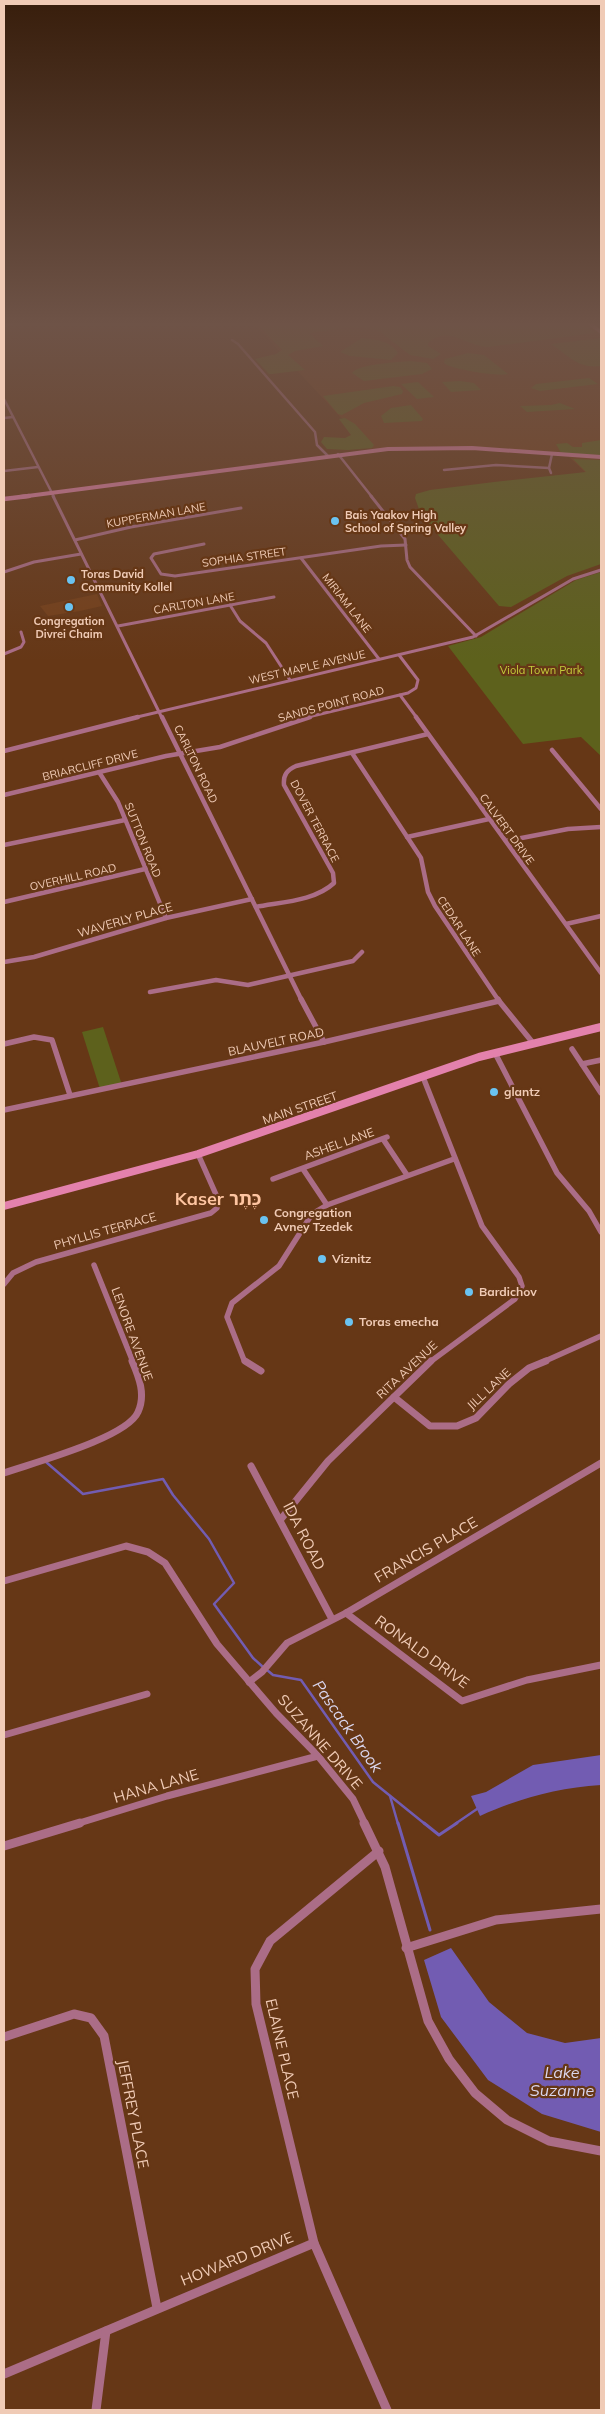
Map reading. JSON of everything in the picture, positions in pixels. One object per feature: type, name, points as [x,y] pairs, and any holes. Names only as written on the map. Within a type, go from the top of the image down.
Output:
[{"type":"street","name":"CARLTON ROAD","points":[[22,436],[181,753],[289,976],[324,1042]]},
{"type":"street","points":[[315,436],[316,444],[328,456]]},
{"type":"street","points":[[4,499],[388,449],[441,447],[601,458]]},
{"type":"street","points":[[338,454],[400,532],[406,544],[407,560],[410,567],[476,636]]},
{"type":"street","points":[[551,473],[549,468],[552,454]]},
{"type":"street","points":[[444,470],[496,465],[549,468]]},
{"type":"street","points":[[4,471],[38,467]]},
{"type":"street","name":"KUPPERMAN LANE","points":[[75,540],[131,526],[241,508]]},
{"type":"street","name":"SOPHIA STREET","points":[[204,544],[154,554],[151,558],[161,574],[175,576],[406,544]]},
{"type":"street","points":[[4,572],[27,564],[81,554]]},
{"type":"street","name":"MIRIAM LANE","points":[[301,558],[379,659]]},
{"type":"street","name":"WEST MAPLE AVENUE","points":[[4,751],[160,711],[476,636],[573,579],[601,571]]},
{"type":"street","name":"CARLTON LANE","points":[[118,626],[274,597]]},
{"type":"street","points":[[230,605],[240,621],[266,643],[290,680]]},
{"type":"street","points":[[4,654],[21,647],[24,642],[21,632]]},
{"type":"street","name":"SANDS POINT ROAD","points":[[181,753],[220,747],[296,720],[411,692],[418,683],[417,677],[399,654]]},
{"type":"street","name":"CALVERT DRIVE","points":[[400,695],[601,973]]},
{"type":"street","name":"DOVER TERRACE","points":[[256,907],[321,893],[331,888],[334,883],[333,873],[283,779],[286,772],[296,766],[428,734]]},
{"type":"street","points":[[552,750],[601,809]]},
{"type":"street","name":"BRIARCLIFF DRIVE","points":[[4,795],[181,753]]},
{"type":"street","name":"CEDAR LANE","points":[[352,753],[421,858],[428,892],[435,906],[499,1001]]},
{"type":"street","name":"SUTTON ROAD","points":[[99,772],[118,802],[166,918]]},
{"type":"street","points":[[4,845],[125,820]]},
{"type":"street","points":[[407,836],[489,820]]},
{"type":"street","points":[[506,841],[549,833],[601,827]]},
{"type":"street","name":"OVERHILL ROAD","points":[[4,902],[146,869]]},
{"type":"street","name":"WAVERLY PLACE","points":[[4,962],[34,956],[166,918],[252,899]]},
{"type":"street","points":[[566,924],[601,916]]},
{"type":"street","points":[[150,992],[216,980],[248,985],[353,961],[362,952]]},
{"type":"street","points":[[499,1001],[533,1042]]},
{"type":"street","name":"BLAUVELT ROAD","points":[[4,1110],[324,1042],[499,1001]]},
{"type":"street","name":"MAIN STREET","points":[[4,1206],[198,1154],[495,1052],[601,1026]]},
{"type":"street","points":[[4,1044],[46,1037],[52,1040],[70,1095]]},
{"type":"street","points":[[572,1049],[601,1093]]},
{"type":"street","points":[[495,1052],[557,1173],[590,1211],[601,1232]]},
{"type":"street","points":[[582,1064],[601,1060]]},
{"type":"street","name":"RITA AVENUE","points":[[281,1519],[328,1461],[437,1355],[515,1299],[522,1286],[519,1277],[482,1226],[423,1077]]},
{"type":"street","name":"ASHEL LANE","points":[[273,1180],[385,1138],[407,1175]]},
{"type":"street","name":"PHYLLIS TERRACE","points":[[4,1284],[13,1273],[36,1262],[211,1214],[217,1208],[218,1199],[198,1154]]},
{"type":"street","points":[[261,1371],[244,1360],[227,1317],[232,1303],[280,1266],[312,1214],[327,1205],[454,1159]]},
{"type":"street","name":"ASHEL LANE","points":[[303,1169],[327,1205]]},
{"type":"street","name":"LENORE AVENUE","points":[[4,1473],[116,1432],[133,1421],[139,1411],[142,1393],[139,1378],[94,1265]]},
{"type":"street","name":"JILL LANE","points":[[394,1397],[430,1426],[457,1426],[476,1418],[509,1384],[530,1368],[601,1336]]},
{"type":"street","name":"FRANCIS PLACE","points":[[249,1682],[262,1672],[287,1643],[346,1613],[601,1463]]},
{"type":"street","name":"IDA ROAD","points":[[251,1466],[281,1519],[332,1619]]},
{"type":"street","name":"SUZANNE DRIVE","points":[[4,1581],[126,1546],[148,1552],[165,1563],[217,1644],[276,1713],[318,1756],[353,1799],[385,1867],[406,1948],[428,2021],[449,2059],[475,2093],[507,2120],[549,2141],[577,2148],[601,2151]]},
{"type":"street","name":"RONALD DRIVE","points":[[346,1613],[462,1701],[527,1680],[601,1665]]},
{"type":"street","points":[[4,1735],[147,1694]]},
{"type":"street","name":"HANA LANE","points":[[4,1846],[167,1796],[318,1756]]},
{"type":"street","name":"ELAINE PLACE","points":[[314,2243],[256,2004],[254,1969],[270,1941],[379,1852]]},
{"type":"street","points":[[406,1948],[496,1920],[601,1909]]},
{"type":"street","name":"JEFFREY PLACE","points":[[4,2038],[74,2014],[92,2018],[104,2036],[157,2308]]},
{"type":"street","name":"HOWARD DRIVE","points":[[4,2374],[314,2243],[387,2410]]},
{"type":"street","points":[[96,2410],[106,2331]]},
{"type":"shaded area","points":[[358,436],[601,436],[601,487],[566,454],[452,446],[370,449]]},
{"type":"shaded area","points":[[97,594],[102,606],[80,611],[48,616],[40,606]]},
{"type":"green space","points":[[350,436],[366,436],[374,445],[372,448],[327,449],[321,442],[324,437],[345,438]]},
{"type":"green space","points":[[601,440],[601,455],[561,453],[556,444],[567,443],[573,447],[582,447],[582,443]]},
{"type":"green space","points":[[573,459],[601,460],[601,564],[567,576],[511,607],[499,606],[421,515],[415,498],[416,494],[430,490],[586,472]]},
{"type":"green space","name":"Viola Town Park","points":[[601,572],[601,756],[581,737],[523,744],[448,646],[481,637],[576,580]]},
{"type":"green space","points":[[103,1027],[122,1085],[100,1089],[82,1032]]},
{"type":"water","points":[[601,1755],[601,1785],[539,1795],[480,1816],[471,1796],[486,1792],[533,1765]]},
{"type":"water","name":"Lake Suzanne","points":[[451,1948],[489,2002],[527,2033],[565,2043],[601,2038],[601,2132],[542,2114],[488,2080],[441,2017],[424,1960]]},
{"type":"waterway","name":"Pascack Brook","points":[[46,1462],[83,1494],[163,1479],[173,1495],[209,1539],[234,1583],[214,1604],[253,1658],[263,1667]]},
{"type":"waterway","name":"Pascack Brook","points":[[267,1670],[273,1675],[301,1680],[373,1782],[425,1824]]},
{"type":"waterway","points":[[390,1796],[398,1824]]},
{"type":"waterway","name":"Pascack Brook","points":[[455,1824],[477,1809]]},
{"type":"waterway","points":[[398,1823],[430,1930]]},
{"type":"waterway","name":"Pascack Brook","points":[[424,1823],[439,1835],[457,1823]]},
{"type":"place","name":"Bais Yaakov High School of Spring Valley","points":[[335,521]]},
{"type":"place","name":"Toras David Community Kollel","points":[[71,580]]},
{"type":"place","name":"Congregation Divrei Chaim","points":[[69,607]]},
{"type":"place","name":"glantz","points":[[494,1092]]},
{"type":"place","name":"Congregation Avney Tzedek","points":[[264,1220]]},
{"type":"place","name":"Viznitz","points":[[322,1259]]},
{"type":"place","name":"Bardichov","points":[[469,1292]]},
{"type":"place","name":"Toras emecha","points":[[349,1322]]},
{"type":"district","name":"Kaser כֶּתֶר","points":[[218,1199]]}]
